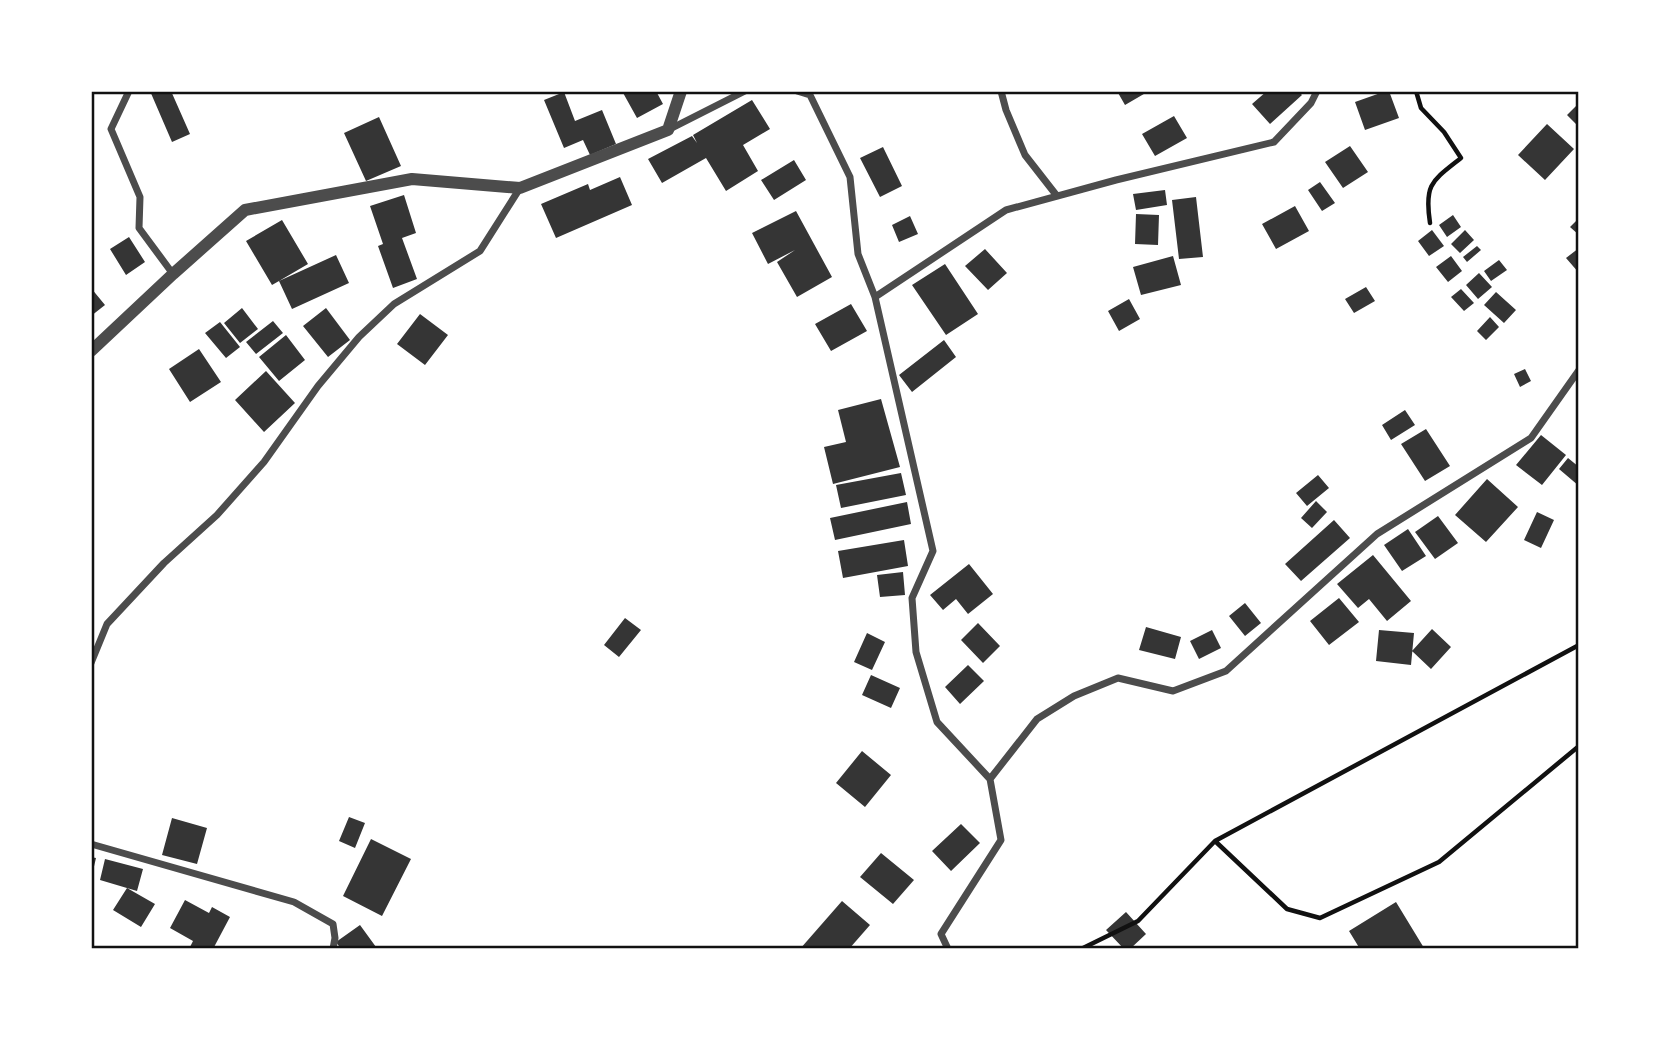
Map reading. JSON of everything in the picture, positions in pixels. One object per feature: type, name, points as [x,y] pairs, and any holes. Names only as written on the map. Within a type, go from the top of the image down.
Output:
[{"type":"street","points":[[129,91],[110,129],[140,197],[139,228],[173,274]]},
{"type":"street","points":[[668,130],[681,91]]},
{"type":"street","points":[[91,351],[245,210],[412,179],[520,188],[668,130],[745,91]]},
{"type":"street","points":[[797,91],[810,95],[850,177],[858,254],[875,297],[933,551],[912,598],[916,652],[937,722],[989,779],[1000,839],[941,934],[947,949]]},
{"type":"street","points":[[1001,91],[1025,155],[1057,196]]},
{"type":"street","points":[[875,297],[1006,210],[1274,142],[1311,103],[1317,91]]},
{"type":"street","points":[[91,663],[107,624],[164,564],[216,515],[264,462],[318,386],[359,337],[394,304],[480,251],[520,188]]},
{"type":"street","points":[[989,779],[1037,719],[1074,696],[1118,678],[1173,691],[1226,671],[1377,534],[1531,438],[1579,370]]},
{"type":"street","points":[[91,844],[294,902],[332,924],[335,938],[333,949]]},
{"type":"path","points":[[1416,91],[1421,108],[1444,132],[1461,158],[1435,179],[1426,198],[1430,223]]},
{"type":"path","points":[[1081,949],[1139,921],[1215,841],[1579,645]]},
{"type":"path","points":[[1215,841],[1287,909],[1320,918],[1439,862],[1579,747]]},
{"type":"building","points":[[150,91],[171,91],[190,134],[172,142]]},
{"type":"building","points":[[622,91],[656,91],[663,104],[637,118]]},
{"type":"building","points":[[1117,91],[1149,91],[1125,105]]},
{"type":"building","points":[[1267,91],[1298,91],[1302,95],[1270,124],[1252,104]]},
{"type":"building","points":[[1389,91],[1399,118],[1365,130],[1355,102]]},
{"type":"building","points":[[564,92],[575,121],[602,110],[616,144],[590,155],[583,140],[564,148],[544,100]]},
{"type":"building","points":[[752,100],[770,129],[743,145],[758,171],[726,191],[706,158],[662,183],[648,159],[692,136],[697,143],[693,135]]},
{"type":"building","points":[[1579,103],[1579,127],[1567,115]]},
{"type":"building","points":[[1174,116],[1187,138],[1155,156],[1142,134]]},
{"type":"building","points":[[379,117],[401,166],[366,181],[344,133]]},
{"type":"building","points":[[1547,124],[1574,149],[1545,180],[1518,155]]},
{"type":"building","points":[[1350,146],[1368,172],[1343,188],[1325,162]]},
{"type":"building","points":[[883,147],[902,186],[880,197],[860,158]]},
{"type":"building","points":[[794,160],[806,180],[774,200],[761,180]]},
{"type":"building","points":[[620,177],[632,205],[556,238],[541,204],[588,184],[590,190]]},
{"type":"building","points":[[1320,182],[1335,203],[1322,211],[1308,190]]},
{"type":"building","points":[[1165,190],[1167,205],[1136,210],[1133,194]]},
{"type":"building","points":[[404,195],[416,233],[402,238],[417,279],[393,288],[378,246],[383,244],[370,206]]},
{"type":"building","points":[[1196,197],[1203,257],[1179,259],[1172,200]]},
{"type":"building","points":[[1295,206],[1309,231],[1276,249],[1262,224]]},
{"type":"building","points":[[796,211],[832,277],[797,297],[777,262],[795,250],[768,264],[752,233]]},
{"type":"building","points":[[1136,214],[1159,215],[1158,245],[1135,244]]},
{"type":"building","points":[[1453,215],[1461,227],[1447,237],[1439,225]]},
{"type":"building","points":[[910,216],[918,234],[899,242],[892,225]]},
{"type":"building","points":[[1579,218],[1579,235],[1570,227]]},
{"type":"building","points":[[282,220],[308,264],[272,285],[246,241]]},
{"type":"building","points":[[1432,230],[1444,246],[1429,256],[1418,241]]},
{"type":"building","points":[[1465,230],[1474,240],[1460,253],[1451,244]]},
{"type":"building","points":[[129,237],[145,262],[126,275],[110,249]]},
{"type":"building","points":[[1477,246],[1481,250],[1467,262],[1463,257]]},
{"type":"building","points":[[1579,248],[1579,273],[1566,258]]},
{"type":"building","points":[[985,249],[1007,273],[988,290],[965,266]]},
{"type":"building","points":[[336,255],[349,283],[292,309],[279,281]]},
{"type":"building","points":[[1173,256],[1181,285],[1141,295],[1133,267]]},
{"type":"building","points":[[1451,256],[1462,271],[1448,282],[1436,267]]},
{"type":"building","points":[[1499,260],[1507,270],[1491,281],[1484,271]]},
{"type":"building","points":[[945,264],[978,314],[946,335],[912,285]]},
{"type":"building","points":[[1479,273],[1492,287],[1478,299],[1466,285]]},
{"type":"building","points":[[1366,287],[1375,301],[1354,313],[1345,299]]},
{"type":"building","points":[[91,288],[105,305],[91,316]]},
{"type":"building","points":[[1461,289],[1474,303],[1464,311],[1451,297]]},
{"type":"building","points":[[1496,292],[1516,310],[1504,323],[1484,305]]},
{"type":"building","points":[[1129,299],[1140,319],[1119,331],[1108,311]]},
{"type":"building","points":[[851,304],[867,331],[831,351],[815,324]]},
{"type":"building","points":[[242,308],[258,329],[240,343],[224,323]]},
{"type":"building","points":[[326,308],[350,340],[328,357],[303,326]]},
{"type":"building","points":[[420,314],[448,335],[425,365],[397,344]]},
{"type":"building","points":[[1490,317],[1499,327],[1486,340],[1477,331]]},
{"type":"building","points":[[273,321],[283,333],[256,354],[246,342]]},
{"type":"building","points":[[220,322],[240,347],[226,358],[205,333]]},
{"type":"building","points":[[286,335],[305,360],[279,381],[259,357]]},
{"type":"building","points":[[944,340],[956,357],[912,392],[899,375]]},
{"type":"building","points":[[199,349],[221,382],[190,402],[169,369]]},
{"type":"building","points":[[1525,369],[1531,381],[1520,387],[1514,374]]},
{"type":"building","points":[[266,371],[295,403],[264,432],[235,400]]},
{"type":"building","points":[[881,399],[900,467],[833,484],[824,447],[846,442],[838,410]]},
{"type":"building","points":[[1405,410],[1415,425],[1391,440],[1382,425]]},
{"type":"building","points":[[1426,429],[1450,466],[1425,481],[1401,444]]},
{"type":"building","points":[[1541,435],[1566,455],[1542,485],[1516,465]]},
{"type":"building","points":[[1568,458],[1579,467],[1579,486],[1559,469]]},
{"type":"building","points":[[901,473],[906,495],[841,508],[836,485]]},
{"type":"building","points":[[1318,475],[1329,488],[1307,506],[1296,493]]},
{"type":"building","points":[[1487,479],[1518,507],[1486,542],[1455,515]]},
{"type":"building","points":[[1316,501],[1327,512],[1312,528],[1301,518]]},
{"type":"building","points":[[907,502],[911,524],[835,540],[830,518]]},
{"type":"building","points":[[1537,512],[1554,520],[1541,548],[1524,540]]},
{"type":"building","points":[[1438,516],[1458,543],[1435,559],[1415,532]]},
{"type":"building","points":[[1334,520],[1350,538],[1301,581],[1285,564]]},
{"type":"building","points":[[1408,529],[1426,556],[1402,571],[1384,545]]},
{"type":"building","points":[[904,540],[908,566],[843,578],[838,551]]},
{"type":"building","points":[[1373,555],[1411,601],[1387,621],[1369,599],[1358,608],[1337,584]]},
{"type":"building","points":[[969,564],[993,594],[968,614],[956,599],[943,610],[930,595]]},
{"type":"building","points":[[903,572],[905,595],[880,597],[877,575]]},
{"type":"building","points":[[1339,598],[1359,622],[1329,645],[1310,621]]},
{"type":"building","points":[[1245,603],[1261,623],[1245,636],[1229,616]]},
{"type":"building","points":[[625,618],[641,630],[619,657],[604,645]]},
{"type":"building","points":[[978,623],[1000,646],[983,663],[961,640]]},
{"type":"building","points":[[1146,627],[1181,637],[1175,659],[1139,650]]},
{"type":"building","points":[[1432,629],[1451,647],[1431,669],[1412,651]]},
{"type":"building","points":[[1212,630],[1221,648],[1199,659],[1190,641]]},
{"type":"building","points":[[1379,630],[1414,633],[1411,665],[1376,661]]},
{"type":"building","points":[[867,633],[885,642],[872,670],[854,662]]},
{"type":"building","points":[[968,665],[984,681],[960,704],[945,687]]},
{"type":"building","points":[[871,675],[900,688],[891,708],[862,695]]},
{"type":"building","points":[[862,751],[891,775],[865,807],[836,783]]},
{"type":"building","points":[[349,817],[365,823],[355,848],[339,841]]},
{"type":"building","points":[[172,818],[207,828],[197,864],[162,855]]},
{"type":"building","points":[[961,824],[980,843],[951,871],[932,851]]},
{"type":"building","points":[[371,839],[411,859],[382,916],[343,896]]},
{"type":"building","points":[[881,853],[914,880],[893,904],[860,877]]},
{"type":"building","points":[[91,857],[96,858],[92,875],[91,875]]},
{"type":"building","points":[[105,859],[143,869],[137,891],[100,880]]},
{"type":"building","points":[[127,888],[155,904],[141,927],[113,910]]},
{"type":"building","points":[[185,900],[209,913],[212,907],[230,917],[213,949],[189,949],[193,941],[170,928]]},
{"type":"building","points":[[842,901],[870,925],[849,949],[800,949]]},
{"type":"building","points":[[1396,902],[1424,948],[1360,949],[1349,931]]},
{"type":"building","points":[[1126,912],[1146,934],[1130,949],[1124,949],[1106,930]]},
{"type":"building","points":[[360,925],[376,947],[341,949],[336,942]]}]
